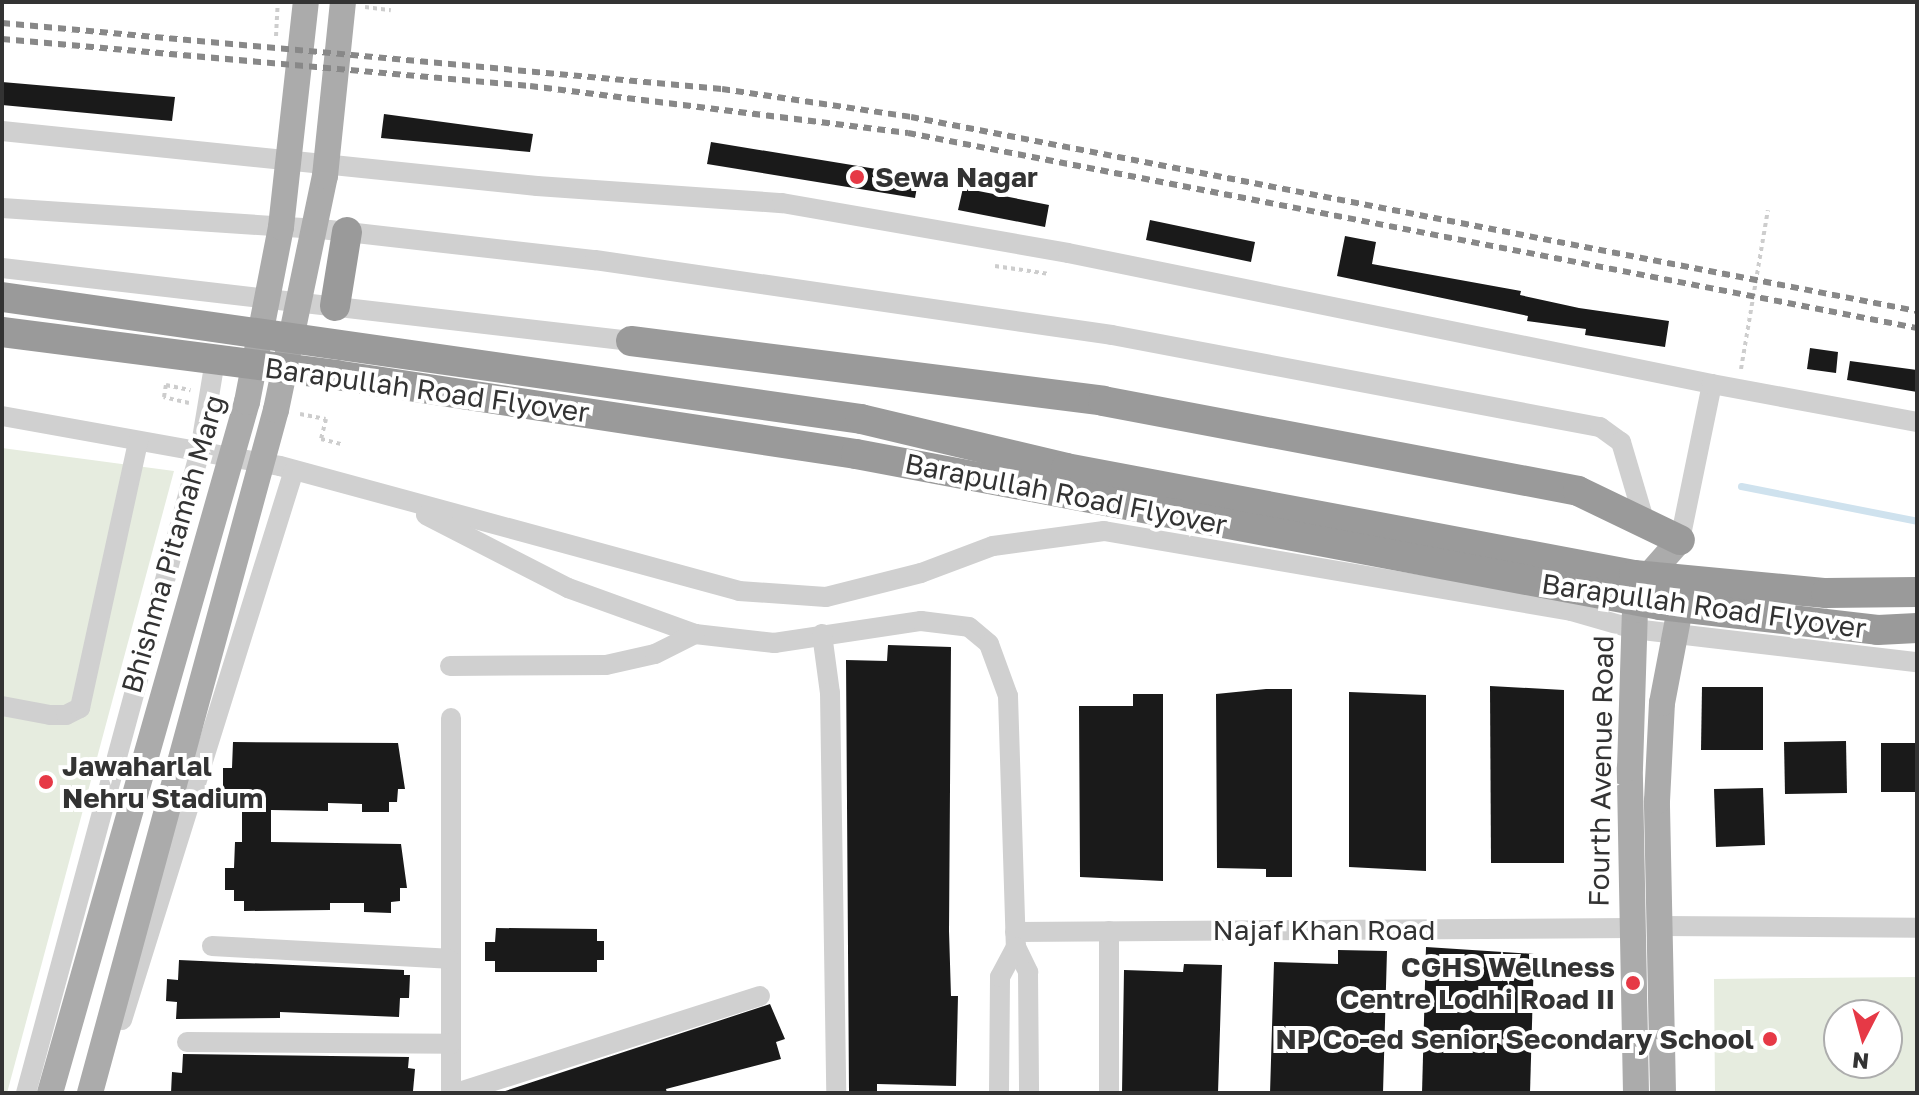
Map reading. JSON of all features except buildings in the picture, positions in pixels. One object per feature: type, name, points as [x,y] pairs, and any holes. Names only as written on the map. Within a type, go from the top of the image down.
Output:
[{"type":"highway","points":[[335,306],[347,232]]},
{"type":"highway","name":"Barapullah Road Flyover","points":[[2,297],[861,419],[1066,468],[1582,566],[1826,593],[1917,592]]},
{"type":"highway","name":"Barapullah Road Flyover","points":[[2,332],[215,360],[856,454],[1660,605],[1878,630],[1917,631]]},
{"type":"highway","points":[[631,341],[1118,404],[1578,491],[1680,540]]},
{"type":"highway","points":[[673,393],[681,348]]},
{"type":"highway","points":[[768,406],[776,360]]},
{"type":"main road","name":"Bhishma Pitamah Marg","points":[[53,1083],[247,402],[281,227],[306,2]]},
{"type":"main road","points":[[92,1086],[280,395],[325,176],[354,5]]},
{"type":"main road","name":"Fourth Avenue Road","points":[[1636,1093],[1632,928],[1634,629],[1643,582],[1680,540]]},
{"type":"main road","name":"Fourth Avenue Road","points":[[1663,1093],[1657,787],[1662,703],[1685,596],[1680,540]]},
{"type":"street","points":[[2,131],[537,186],[782,203],[1068,253],[1712,384],[1917,422]]},
{"type":"street","points":[[2,208],[347,232],[595,260],[1013,319],[1600,427],[1621,442],[1645,523]]},
{"type":"street","points":[[2,268],[631,341]]},
{"type":"street","points":[[26,1093],[200,451],[215,360]]},
{"type":"street","points":[[1680,540],[1712,384]]},
{"type":"street","points":[[2,416],[294,470],[739,591],[826,597],[874,588],[993,546],[1090,531],[1571,611],[1634,629],[1677,631],[1917,662]]},
{"type":"street","points":[[2,706],[50,715],[80,708],[138,441]]},
{"type":"street","points":[[92,1086],[107,1068],[294,470]]},
{"type":"street","points":[[398,499],[540,575],[695,634],[774,643],[921,621],[969,627],[989,644],[1008,696],[1016,939],[1028,972],[1029,1093]]},
{"type":"street","points":[[1571,611],[1639,596],[1685,596],[1917,631]]},
{"type":"street","points":[[450,666],[606,665],[655,654],[695,634]]},
{"type":"street","points":[[822,634],[830,693],[836,1093]]},
{"type":"street","points":[[451,718],[449,959],[453,1093],[760,996]]},
{"type":"street","points":[[1661,926],[1917,928]]},
{"type":"street","name":"Najaf Khan Road","points":[[1016,939],[1109,931],[1632,928]]},
{"type":"street","points":[[1109,931],[1109,1093]]},
{"type":"street","points":[[999,1093],[1000,977],[1016,939]]},
{"type":"street","points":[[212,946],[449,959]]},
{"type":"street","points":[[187,1042],[451,1044]]},
{"type":"path","points":[[354,5],[391,10]]},
{"type":"path","points":[[1738,388],[1768,210]]},
{"type":"path","points":[[995,266],[1049,274]]},
{"type":"path","points":[[166,385],[164,397],[196,405]]},
{"type":"path","points":[[300,414],[326,419],[321,439],[341,444]]},
{"type":"shaded area","name":"Jawaharlal Nehru Stadium","points":[[2,448],[174,471],[7,1093],[2,1093]]},
{"type":"shaded area","name":"NP Co-ed Senior Secondary School","points":[[1917,977],[1917,1093],[1715,1093],[1714,979]]},
{"type":"waterway","points":[[1741,486],[1917,521]]},
{"type":"railway","points":[[2,23],[722,89],[911,117],[1917,311]]},
{"type":"railway","points":[[2,39],[530,86],[908,133],[1917,328]]},
{"type":"place","name":"Sewa Nagar","points":[[857,177]]},
{"type":"place","name":"Jawaharlal Nehru Stadium","points":[[46,782]]},
{"type":"place","name":"CGHS Wellness Centre Lodhi Road II","points":[[1633,983]]},
{"type":"place","name":"NP Co-ed Senior Secondary School","points":[[1770,1039]]}]
